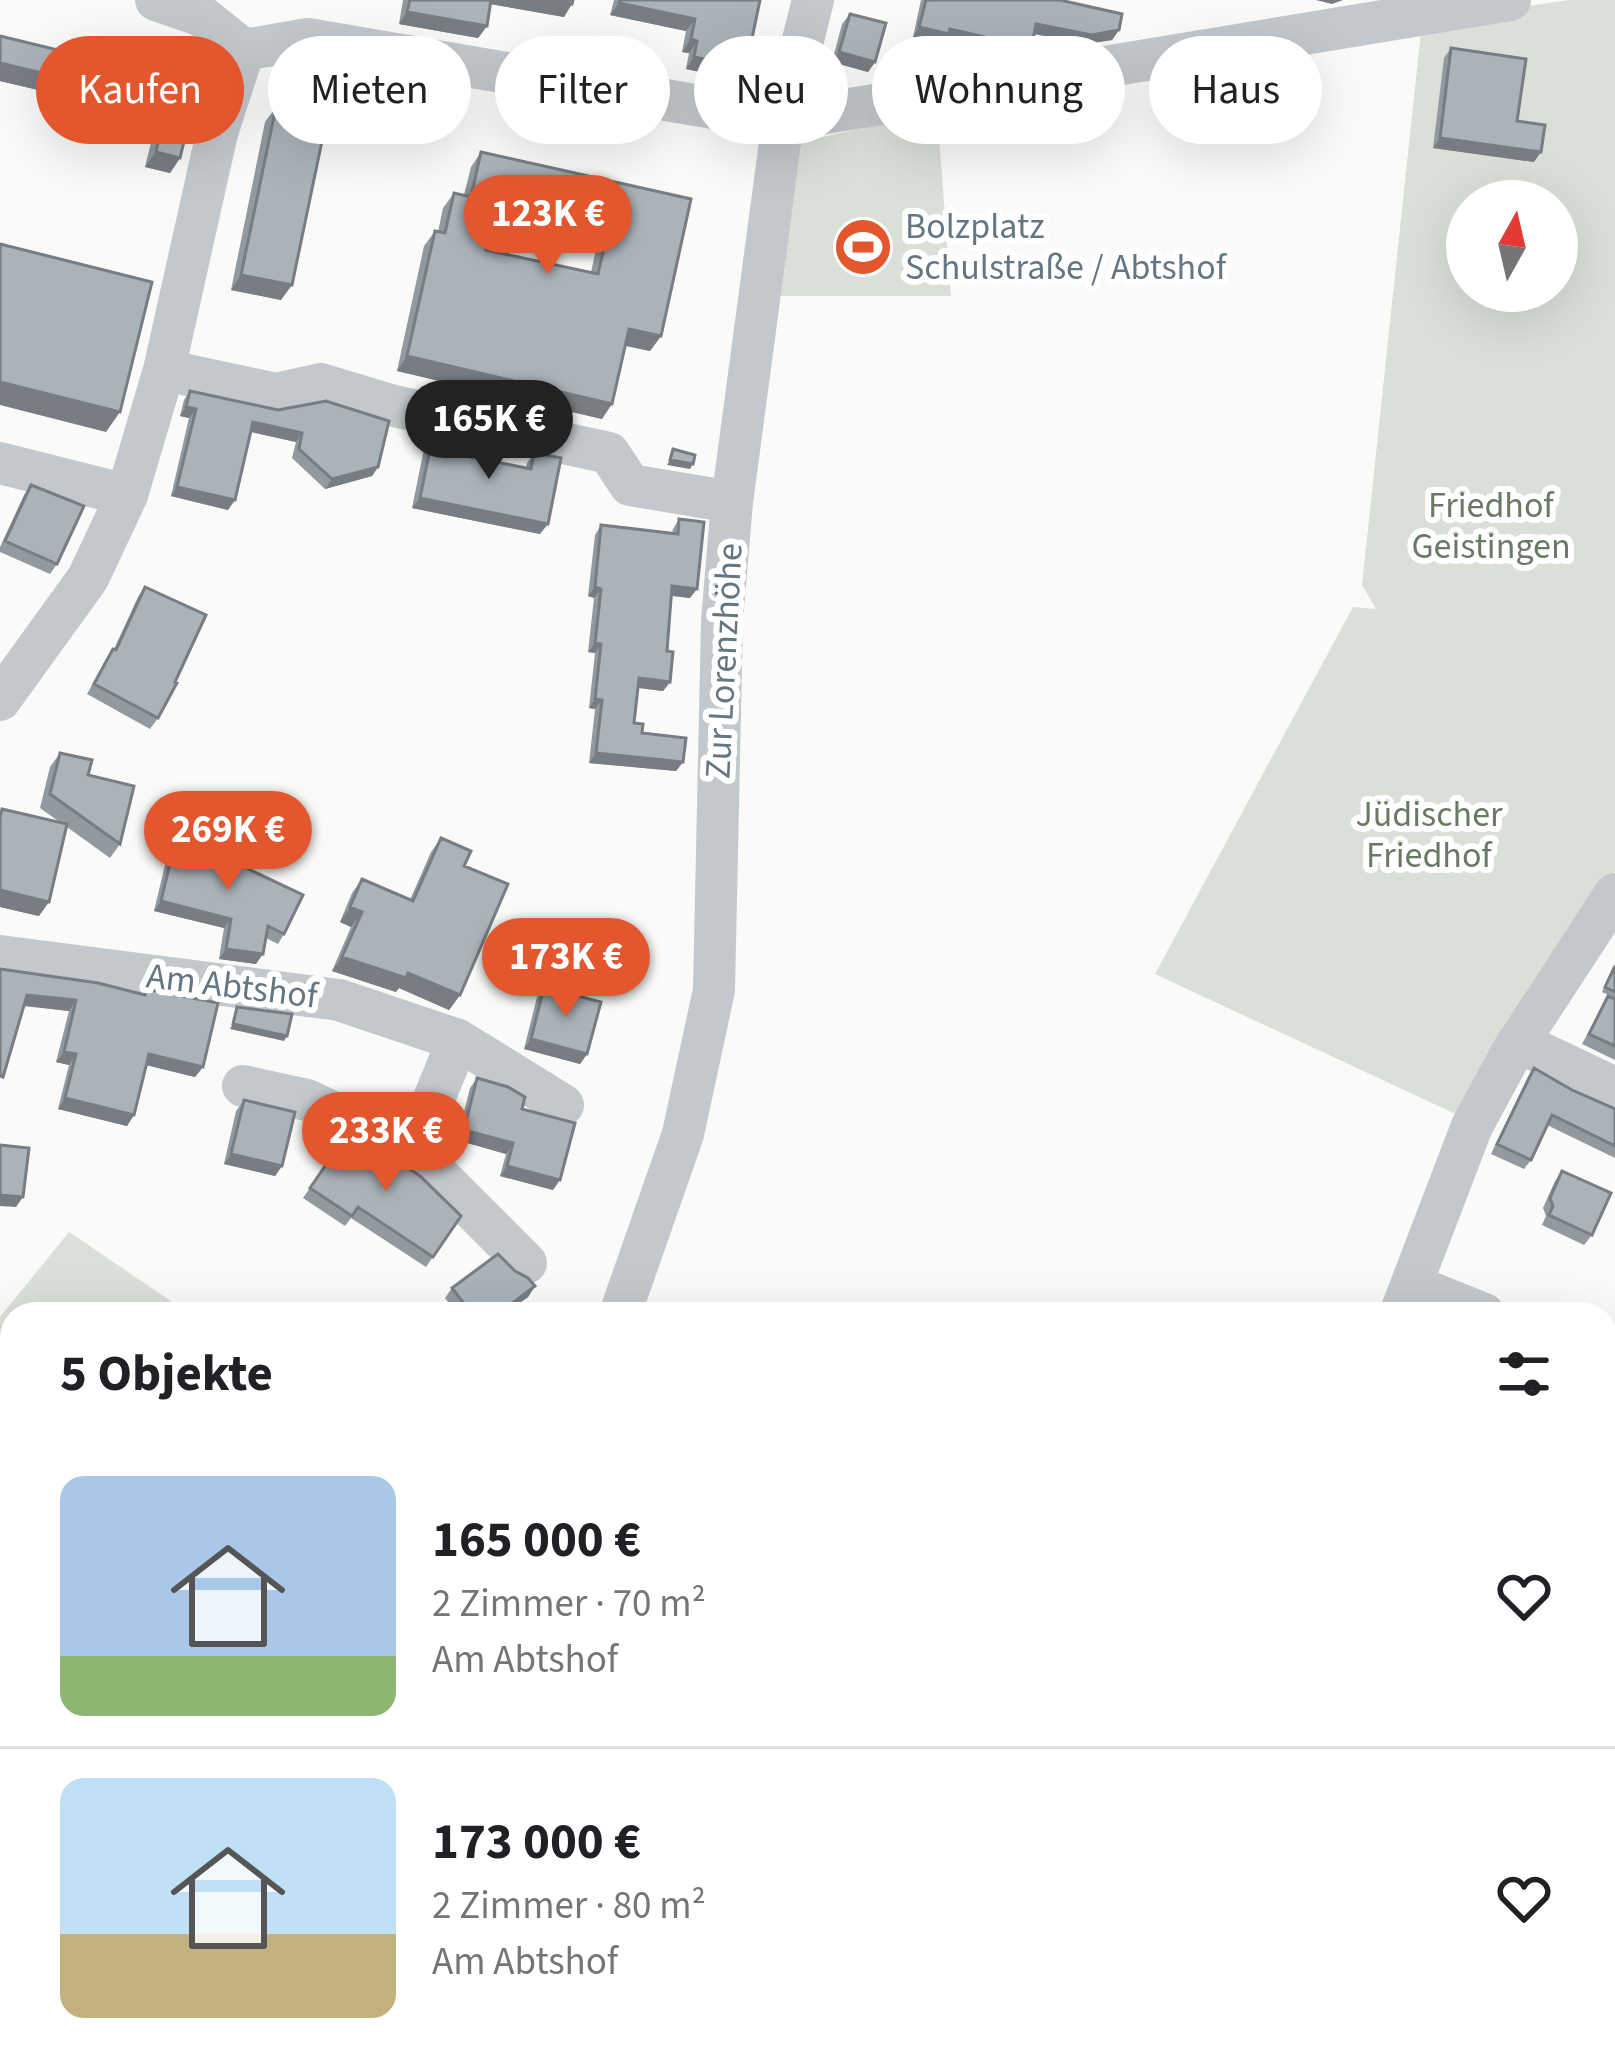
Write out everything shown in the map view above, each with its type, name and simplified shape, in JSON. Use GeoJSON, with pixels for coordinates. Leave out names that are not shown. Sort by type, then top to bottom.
{"type":"FeatureCollection","features":[{"type":"Feature","properties":{"kind":"street"},"geometry":{"type":"LineString","coordinates":[[156,0],[200,15],[226,36]]}},
{"type":"Feature","properties":{"kind":"street","name":"Zur Lorenzhöhe"},"geometry":{"type":"LineString","coordinates":[[804,36],[813,0]]}},
{"type":"Feature","properties":{"kind":"street"},"geometry":{"type":"LineString","coordinates":[[848,109],[1510,0]]}},
{"type":"Feature","properties":{"kind":"street"},"geometry":{"type":"LineString","coordinates":[[244,50],[308,39],[694,105]]}},
{"type":"Feature","properties":{"kind":"street"},"geometry":{"type":"LineString","coordinates":[[0,700],[88,578],[127,495],[164,370],[215,144]]}},
{"type":"Feature","properties":{"kind":"street","name":"Zur Lorenzhöhe"},"geometry":{"type":"LineString","coordinates":[[624,1302],[682,1134],[714,990],[722,621],[732,502],[781,144]]}},
{"type":"Feature","properties":{"kind":"street"},"geometry":{"type":"LineString","coordinates":[[164,370],[276,394],[321,384],[394,406],[609,453],[630,485],[732,502]]}},
{"type":"Feature","properties":{"kind":"street"},"geometry":{"type":"LineString","coordinates":[[0,463],[127,495]]}},
{"type":"Feature","properties":{"kind":"street"},"geometry":{"type":"LineString","coordinates":[[1406,1299],[1472,1126],[1518,1042],[1615,894]]}},
{"type":"Feature","properties":{"kind":"street","name":"Am Abtshof"},"geometry":{"type":"LineString","coordinates":[[0,956],[339,1000],[458,1040],[563,1105]]}},
{"type":"Feature","properties":{"kind":"street"},"geometry":{"type":"LineString","coordinates":[[413,1150],[458,1040]]}},
{"type":"Feature","properties":{"kind":"street"},"geometry":{"type":"LineString","coordinates":[[1518,1042],[1615,1088]]}},
{"type":"Feature","properties":{"kind":"street"},"geometry":{"type":"LineString","coordinates":[[242,1086],[307,1100],[413,1150],[526,1263]]}},
{"type":"Feature","properties":{"kind":"green space"},"geometry":{"type":"Polygon","coordinates":[[[1569,0],[1615,0],[1615,871],[1547,971],[1462,1117],[1155,974],[1353,607],[1376,609],[1362,585],[1422,22],[1569,0]]]}},
{"type":"Feature","properties":{"kind":"green space"},"geometry":{"type":"Polygon","coordinates":[[[872,126],[872,144],[939,144],[951,296],[770,296],[788,145],[848,144],[848,131],[872,126]]]}},
{"type":"Feature","properties":{"kind":"green space"},"geometry":{"type":"Polygon","coordinates":[[[69,1232],[172,1302],[12,1302],[69,1232]]]}},
{"type":"Feature","properties":{"kind":"building"},"geometry":{"type":"Polygon","coordinates":[[[410,0],[491,0],[487,26],[407,12],[410,0]]]}},
{"type":"Feature","properties":{"kind":"building"},"geometry":{"type":"Polygon","coordinates":[[[760,0],[752,36],[694,36],[694,40],[691,39],[695,19],[619,3],[760,0]]]}},
{"type":"Feature","properties":{"kind":"building"},"geometry":{"type":"Polygon","coordinates":[[[926,0],[1060,0],[1122,14],[1119,30],[1092,35],[1036,24],[1034,36],[981,36],[950,29],[949,34],[919,27],[926,0]]]}},
{"type":"Feature","properties":{"kind":"building"},"geometry":{"type":"Polygon","coordinates":[[[850,14],[886,23],[882,36],[872,36],[872,61],[848,54],[848,36],[844,36],[850,14]]]}},
{"type":"Feature","properties":{"kind":"building"},"geometry":{"type":"Polygon","coordinates":[[[0,36],[36,45],[36,72],[0,63],[0,36]]]}},
{"type":"Feature","properties":{"kind":"building"},"geometry":{"type":"Polygon","coordinates":[[[1451,48],[1526,59],[1517,121],[1545,125],[1541,152],[1440,138],[1451,48]]]}},
{"type":"Feature","properties":{"kind":"building"},"geometry":{"type":"Polygon","coordinates":[[[158,144],[183,144],[180,158],[156,152],[158,144]]]}},
{"type":"Feature","properties":{"kind":"building"},"geometry":{"type":"Polygon","coordinates":[[[268,144],[321,144],[292,285],[241,275],[268,144]]]}},
{"type":"Feature","properties":{"kind":"building"},"geometry":{"type":"Polygon","coordinates":[[[481,152],[691,199],[661,336],[629,329],[612,404],[407,356],[435,231],[445,233],[454,193],[471,197],[481,152]],[[496,205],[486,250],[598,274],[608,230],[496,205]]]}},
{"type":"Feature","properties":{"kind":"building"},"geometry":{"type":"Polygon","coordinates":[[[0,244],[152,282],[120,412],[0,382],[0,244]]]}},
{"type":"Feature","properties":{"kind":"building"},"geometry":{"type":"Polygon","coordinates":[[[190,391],[278,410],[326,401],[389,421],[378,467],[332,479],[299,449],[302,433],[253,422],[235,500],[177,487],[196,409],[186,407],[190,391]]]}},
{"type":"Feature","properties":{"kind":"building"},"geometry":{"type":"Polygon","coordinates":[[[434,429],[460,435],[456,454],[531,469],[534,453],[561,458],[548,524],[420,498],[434,429]]]}},
{"type":"Feature","properties":{"kind":"building"},"geometry":{"type":"Polygon","coordinates":[[[673,449],[695,455],[693,464],[670,460],[673,449]]]}},
{"type":"Feature","properties":{"kind":"building"},"geometry":{"type":"Polygon","coordinates":[[[31,485],[84,506],[57,564],[5,541],[31,485]]]}},
{"type":"Feature","properties":{"kind":"building"},"geometry":{"type":"Polygon","coordinates":[[[679,519],[704,522],[697,589],[672,586],[667,651],[673,652],[670,682],[639,678],[634,723],[643,724],[642,733],[686,738],[683,762],[596,753],[602,700],[595,699],[601,644],[595,643],[601,589],[595,587],[601,525],[678,534],[679,519]]]}},
{"type":"Feature","properties":{"kind":"building"},"geometry":{"type":"Polygon","coordinates":[[[145,587],[206,615],[158,718],[94,684],[116,650],[145,587]]]}},
{"type":"Feature","properties":{"kind":"building"},"geometry":{"type":"Polygon","coordinates":[[[60,753],[92,760],[88,775],[134,786],[120,844],[50,794],[60,753]]]}},
{"type":"Feature","properties":{"kind":"building"},"geometry":{"type":"Polygon","coordinates":[[[2,809],[67,824],[49,902],[0,890],[2,809]]]}},
{"type":"Feature","properties":{"kind":"building"},"geometry":{"type":"Polygon","coordinates":[[[177,834],[228,847],[225,858],[303,895],[284,934],[268,926],[263,954],[226,949],[231,919],[161,901],[177,834]]]}},
{"type":"Feature","properties":{"kind":"building"},"geometry":{"type":"Polygon","coordinates":[[[441,838],[471,851],[464,866],[508,884],[460,995],[408,973],[406,978],[342,957],[362,912],[350,907],[362,879],[413,901],[441,838]]]}},
{"type":"Feature","properties":{"kind":"building"},"geometry":{"type":"Polygon","coordinates":[[[1615,966],[1615,992],[1605,987],[1615,966]]]}},
{"type":"Feature","properties":{"kind":"building"},"geometry":{"type":"Polygon","coordinates":[[[0,969],[218,1003],[203,1067],[149,1054],[134,1115],[65,1098],[76,1054],[64,1052],[76,1000],[27,995],[0,1076],[0,969]]]}},
{"type":"Feature","properties":{"kind":"building"},"geometry":{"type":"Polygon","coordinates":[[[544,987],[601,1002],[587,1054],[531,1039],[544,987]]]}},
{"type":"Feature","properties":{"kind":"building"},"geometry":{"type":"Polygon","coordinates":[[[1608,996],[1615,999],[1615,1046],[1589,1034],[1608,996]]]}},
{"type":"Feature","properties":{"kind":"building"},"geometry":{"type":"Polygon","coordinates":[[[237,1007],[292,1014],[287,1036],[233,1024],[237,1007]]]}},
{"type":"Feature","properties":{"kind":"building"},"geometry":{"type":"Polygon","coordinates":[[[1534,1068],[1615,1109],[1615,1146],[1552,1115],[1531,1160],[1497,1144],[1534,1068]]]}},
{"type":"Feature","properties":{"kind":"building"},"geometry":{"type":"Polygon","coordinates":[[[477,1078],[525,1097],[522,1109],[575,1123],[560,1180],[507,1166],[513,1143],[464,1130],[477,1078]]]}},
{"type":"Feature","properties":{"kind":"building"},"geometry":{"type":"Polygon","coordinates":[[[244,1100],[295,1112],[282,1166],[231,1154],[244,1100]]]}},
{"type":"Feature","properties":{"kind":"building"},"geometry":{"type":"Polygon","coordinates":[[[347,1134],[420,1176],[461,1216],[433,1257],[358,1207],[352,1216],[310,1188],[347,1134]]]}},
{"type":"Feature","properties":{"kind":"building"},"geometry":{"type":"Polygon","coordinates":[[[0,1145],[29,1148],[23,1197],[0,1195],[0,1145]]]}},
{"type":"Feature","properties":{"kind":"building"},"geometry":{"type":"Polygon","coordinates":[[[1562,1171],[1611,1193],[1592,1235],[1549,1215],[1550,1198],[1562,1171]]]}},
{"type":"Feature","properties":{"kind":"building"},"geometry":{"type":"Polygon","coordinates":[[[498,1254],[535,1286],[514,1302],[463,1302],[452,1288],[498,1254]]]}},
{"type":"Feature","properties":{"kind":"place","name":"Bolzplatz Schulstraße / Abtshof"},"geometry":{"type":"Point","coordinates":[863,247]}},
{"type":"Feature","properties":{"kind":"park label","name":"Friedhof Geistingen"},"geometry":{"type":"Point","coordinates":[1491,526]}},
{"type":"Feature","properties":{"kind":"park label","name":"Jüdischer Friedhof"},"geometry":{"type":"Point","coordinates":[1429,834]}}]}
